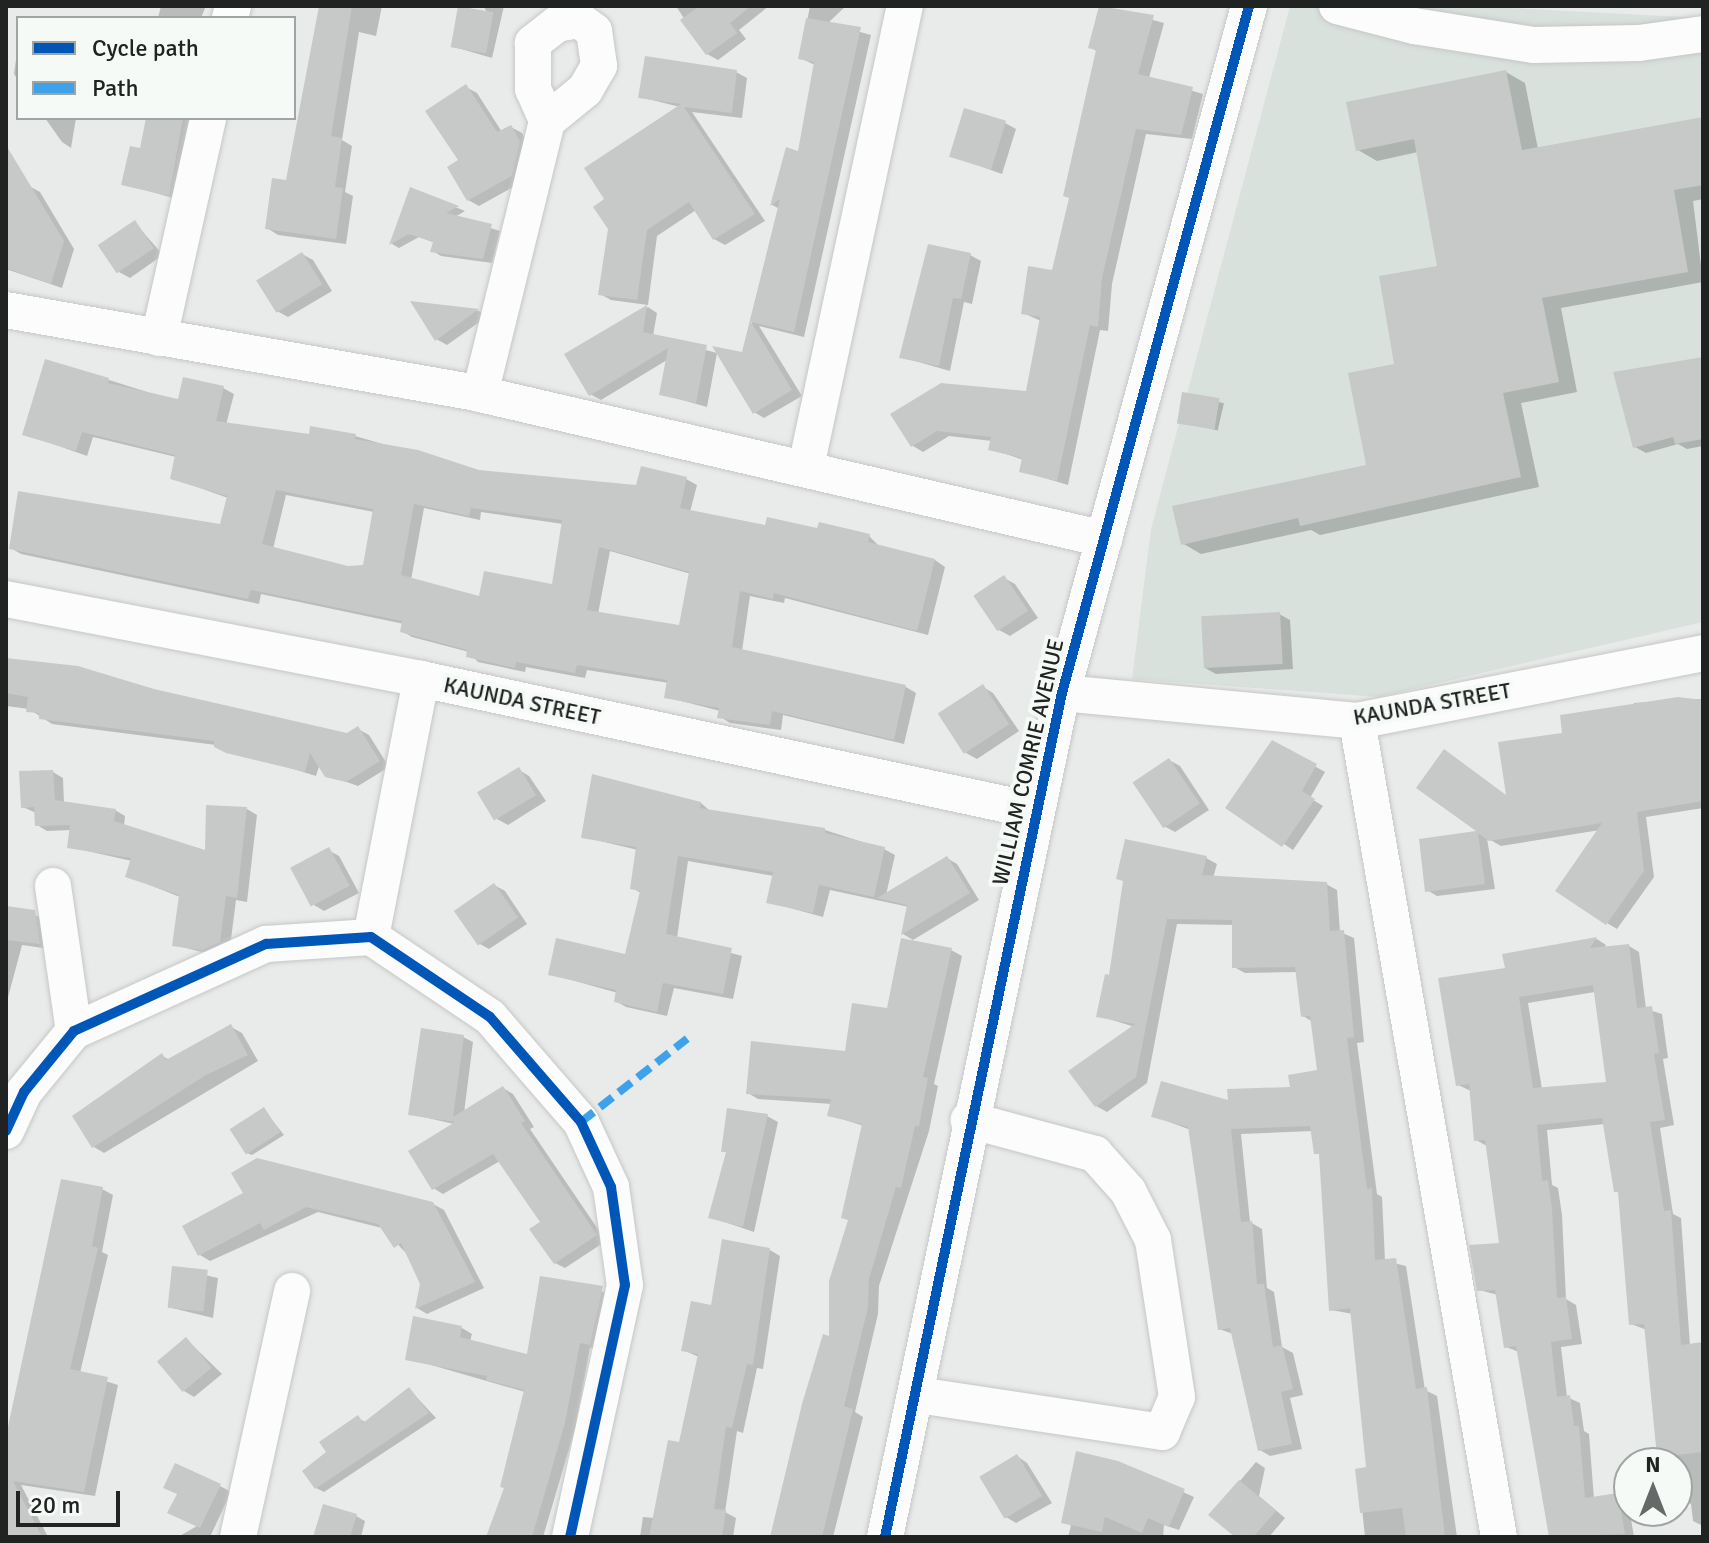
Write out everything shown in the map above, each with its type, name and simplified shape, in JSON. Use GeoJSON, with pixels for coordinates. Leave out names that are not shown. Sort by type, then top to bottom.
{"type":"FeatureCollection","features":[{"type":"Feature","properties":{"kind":"street"},"geometry":{"type":"LineString","coordinates":[[806,467],[905,6]]}},
{"type":"Feature","properties":{"kind":"street","name":"WILLIAM COMRIE AVENUE"},"geometry":{"type":"LineString","coordinates":[[885,1537],[918,1395],[969,1120],[1062,693],[1249,6]]}},
{"type":"Feature","properties":{"kind":"street"},"geometry":{"type":"LineString","coordinates":[[1337,6],[1414,26],[1534,45],[1639,43],[1703,34]]}},
{"type":"Feature","properties":{"kind":"street"},"geometry":{"type":"LineString","coordinates":[[159,338],[208,120]]}},
{"type":"Feature","properties":{"kind":"street"},"geometry":{"type":"LineString","coordinates":[[480,394],[547,121]]}},
{"type":"Feature","properties":{"kind":"street"},"geometry":{"type":"LineString","coordinates":[[6,310],[480,394],[806,467],[1104,539]]}},
{"type":"Feature","properties":{"kind":"street","name":"KAUNDA STREET"},"geometry":{"type":"LineString","coordinates":[[6,599],[421,679],[1036,811]]}},
{"type":"Feature","properties":{"kind":"street","name":"KAUNDA STREET"},"geometry":{"type":"LineString","coordinates":[[1062,693],[1357,721],[1703,653]]}},
{"type":"Feature","properties":{"kind":"street"},"geometry":{"type":"LineString","coordinates":[[371,937],[421,679]]}},
{"type":"Feature","properties":{"kind":"street"},"geometry":{"type":"LineString","coordinates":[[1357,721],[1499,1537]]}},
{"type":"Feature","properties":{"kind":"street"},"geometry":{"type":"LineString","coordinates":[[53,886],[74,1031]]}},
{"type":"Feature","properties":{"kind":"street"},"geometry":{"type":"LineString","coordinates":[[6,1131],[24,1092],[74,1031],[266,944],[371,937],[490,1017],[581,1122],[611,1187],[625,1285],[570,1537]]}},
{"type":"Feature","properties":{"kind":"street"},"geometry":{"type":"LineString","coordinates":[[918,1395],[1162,1432],[1177,1397],[1153,1240],[1128,1191],[1095,1154],[969,1120]]}},
{"type":"Feature","properties":{"kind":"street"},"geometry":{"type":"LineString","coordinates":[[238,1537],[292,1291]]}},
{"type":"Feature","properties":{"kind":"shaded area"},"geometry":{"type":"Polygon","coordinates":[[[1290,6],[1473,6],[1703,18],[1703,622],[1378,697],[1132,679],[1151,529],[1290,6]]]}},
{"type":"Feature","properties":{"kind":"building"},"geometry":{"type":"Polygon","coordinates":[[[319,6],[352,6],[331,136],[342,138],[335,187],[343,188],[336,239],[265,229],[272,178],[286,180],[319,6]]]}},
{"type":"Feature","properties":{"kind":"building"},"geometry":{"type":"Polygon","coordinates":[[[458,6],[493,12],[486,54],[451,47],[458,6]]]}},
{"type":"Feature","properties":{"kind":"building"},"geometry":{"type":"Polygon","coordinates":[[[700,6],[751,6],[730,23],[737,33],[706,55],[680,20],[700,6]]]}},
{"type":"Feature","properties":{"kind":"building"},"geometry":{"type":"Polygon","coordinates":[[[1099,6],[1154,15],[1138,74],[1193,87],[1181,135],[1136,129],[1102,278],[1098,327],[1090,325],[1057,481],[1019,472],[1022,458],[988,450],[991,437],[937,431],[911,447],[890,414],[941,383],[1026,391],[1040,317],[1021,314],[1028,266],[1052,270],[1069,198],[1063,196],[1096,50],[1088,48],[1099,6]]]}},
{"type":"Feature","properties":{"kind":"building"},"geometry":{"type":"Polygon","coordinates":[[[806,18],[861,27],[794,332],[751,322],[792,390],[753,414],[712,346],[742,352],[780,199],[770,206],[786,147],[798,151],[814,62],[798,59],[806,18]]]}},
{"type":"Feature","properties":{"kind":"building"},"geometry":{"type":"Polygon","coordinates":[[[645,56],[737,70],[732,113],[684,107],[755,214],[713,240],[689,202],[647,230],[637,300],[598,295],[608,229],[593,207],[604,199],[584,168],[681,104],[638,98],[645,56]]]}},
{"type":"Feature","properties":{"kind":"building"},"geometry":{"type":"Polygon","coordinates":[[[1506,70],[1522,150],[1703,117],[1703,185],[1674,190],[1688,272],[1542,298],[1559,382],[1503,393],[1521,477],[1300,526],[1298,518],[1181,545],[1172,506],[1366,465],[1348,373],[1394,364],[1379,276],[1437,266],[1414,139],[1356,151],[1346,102],[1506,70]]]}},
{"type":"Feature","properties":{"kind":"building"},"geometry":{"type":"Polygon","coordinates":[[[466,84],[497,132],[511,125],[520,141],[512,176],[467,201],[447,167],[458,160],[425,111],[466,84]]]}},
{"type":"Feature","properties":{"kind":"building"},"geometry":{"type":"Polygon","coordinates":[[[964,108],[1006,121],[991,170],[949,157],[964,108]]]}},
{"type":"Feature","properties":{"kind":"building"},"geometry":{"type":"Polygon","coordinates":[[[146,120],[183,120],[169,196],[121,185],[130,146],[140,148],[146,120]]]}},
{"type":"Feature","properties":{"kind":"building"},"geometry":{"type":"Polygon","coordinates":[[[6,145],[64,241],[51,284],[6,268],[6,145]]]}},
{"type":"Feature","properties":{"kind":"building"},"geometry":{"type":"Polygon","coordinates":[[[410,187],[459,206],[446,213],[492,224],[483,259],[430,252],[433,242],[409,234],[389,245],[410,187]]]}},
{"type":"Feature","properties":{"kind":"building"},"geometry":{"type":"Polygon","coordinates":[[[135,220],[154,248],[117,273],[98,245],[135,220]]]}},
{"type":"Feature","properties":{"kind":"building"},"geometry":{"type":"Polygon","coordinates":[[[928,244],[971,253],[961,299],[953,298],[939,366],[899,358],[928,244]]]}},
{"type":"Feature","properties":{"kind":"building"},"geometry":{"type":"Polygon","coordinates":[[[302,252],[322,284],[276,313],[256,281],[302,252]]]}},
{"type":"Feature","properties":{"kind":"building"},"geometry":{"type":"Polygon","coordinates":[[[410,301],[479,309],[435,341],[410,301]]]}},
{"type":"Feature","properties":{"kind":"building"},"geometry":{"type":"Polygon","coordinates":[[[647,305],[643,332],[707,345],[696,403],[659,395],[668,348],[589,396],[564,354],[647,305]]]}},
{"type":"Feature","properties":{"kind":"building"},"geometry":{"type":"Polygon","coordinates":[[[1703,357],[1703,439],[1675,444],[1673,437],[1633,448],[1613,372],[1703,357]]]}},
{"type":"Feature","properties":{"kind":"building"},"geometry":{"type":"Polygon","coordinates":[[[45,359],[109,378],[108,383],[178,399],[183,377],[224,386],[216,421],[309,434],[310,426],[356,434],[355,439],[418,450],[479,470],[636,485],[641,466],[687,477],[680,508],[765,525],[767,517],[817,528],[819,522],[870,534],[868,542],[935,559],[917,631],[774,593],[773,599],[740,591],[732,647],[906,685],[894,740],[772,711],[770,725],[717,718],[719,708],[664,698],[667,680],[577,665],[575,673],[516,662],[515,668],[466,657],[467,650],[400,632],[402,621],[251,590],[248,599],[9,549],[18,491],[220,524],[227,496],[170,479],[175,455],[82,432],[76,451],[22,435],[45,359]],[[276,490],[262,544],[348,566],[363,565],[373,509],[276,490]],[[414,504],[401,575],[479,596],[484,571],[552,584],[562,520],[471,508],[469,516],[414,504]],[[599,547],[587,610],[679,625],[689,572],[599,547]]]}},
{"type":"Feature","properties":{"kind":"building"},"geometry":{"type":"Polygon","coordinates":[[[1182,392],[1220,398],[1215,430],[1177,424],[1182,392]]]}},
{"type":"Feature","properties":{"kind":"building"},"geometry":{"type":"Polygon","coordinates":[[[1004,575],[1028,611],[997,631],[973,596],[1004,575]]]}},
{"type":"Feature","properties":{"kind":"building"},"geometry":{"type":"Polygon","coordinates":[[[1280,612],[1283,664],[1204,668],[1201,616],[1280,612]]]}},
{"type":"Feature","properties":{"kind":"building"},"geometry":{"type":"Polygon","coordinates":[[[6,658],[78,666],[154,689],[347,733],[358,726],[380,761],[346,782],[325,777],[310,753],[305,772],[226,753],[214,747],[214,741],[39,719],[39,713],[26,712],[28,697],[6,693],[6,658]]]}},
{"type":"Feature","properties":{"kind":"building"},"geometry":{"type":"Polygon","coordinates":[[[983,684],[1009,724],[964,754],[938,713],[983,684]]]}},
{"type":"Feature","properties":{"kind":"building"},"geometry":{"type":"Polygon","coordinates":[[[1678,697],[1703,700],[1703,801],[1637,812],[1644,871],[1606,925],[1555,891],[1602,823],[1489,841],[1478,833],[1485,884],[1425,892],[1419,839],[1476,831],[1416,788],[1444,749],[1506,795],[1498,742],[1562,733],[1560,715],[1678,697]]]}},
{"type":"Feature","properties":{"kind":"building"},"geometry":{"type":"Polygon","coordinates":[[[1272,740],[1317,764],[1302,791],[1315,799],[1282,847],[1225,808],[1272,740]]]}},
{"type":"Feature","properties":{"kind":"building"},"geometry":{"type":"Polygon","coordinates":[[[1169,758],[1200,804],[1163,828],[1133,783],[1169,758]]]}},
{"type":"Feature","properties":{"kind":"building"},"geometry":{"type":"Polygon","coordinates":[[[519,767],[536,795],[494,821],[477,792],[519,767]]]}},
{"type":"Feature","properties":{"kind":"building"},"geometry":{"type":"Polygon","coordinates":[[[53,770],[55,800],[116,809],[114,821],[205,850],[206,805],[247,807],[237,898],[226,896],[220,942],[202,950],[172,946],[179,895],[125,877],[131,858],[67,848],[70,825],[35,826],[34,807],[21,808],[19,771],[53,770]]]}},
{"type":"Feature","properties":{"kind":"building"},"geometry":{"type":"Polygon","coordinates":[[[592,774],[701,802],[700,808],[825,828],[825,833],[885,847],[874,897],[819,885],[813,913],[766,903],[773,872],[678,856],[666,934],[732,948],[723,994],[663,983],[657,1012],[614,1002],[616,990],[548,975],[556,938],[625,954],[640,891],[630,889],[636,847],[581,838],[592,774]]]}},
{"type":"Feature","properties":{"kind":"building"},"geometry":{"type":"Polygon","coordinates":[[[1125,839],[1207,856],[1202,875],[1327,882],[1330,931],[1344,930],[1354,1037],[1347,1038],[1367,1189],[1372,1188],[1375,1260],[1396,1258],[1416,1389],[1427,1387],[1445,1537],[1406,1537],[1402,1508],[1360,1513],[1355,1469],[1366,1467],[1350,1308],[1329,1311],[1319,1154],[1314,1154],[1310,1126],[1231,1129],[1241,1222],[1252,1221],[1257,1284],[1264,1284],[1273,1347],[1282,1345],[1293,1389],[1281,1392],[1292,1444],[1258,1451],[1230,1328],[1218,1330],[1188,1127],[1151,1117],[1161,1081],[1228,1100],[1227,1089],[1290,1087],[1288,1075],[1317,1070],[1310,1016],[1301,1017],[1295,967],[1232,968],[1232,920],[1167,919],[1136,1077],[1095,1107],[1068,1071],[1135,1024],[1096,1017],[1105,974],[1109,975],[1123,881],[1116,879],[1125,839]]]}},
{"type":"Feature","properties":{"kind":"building"},"geometry":{"type":"Polygon","coordinates":[[[329,847],[350,886],[311,907],[290,868],[329,847]]]}},
{"type":"Feature","properties":{"kind":"building"},"geometry":{"type":"Polygon","coordinates":[[[947,856],[970,893],[901,935],[907,905],[877,898],[947,856]]]}},
{"type":"Feature","properties":{"kind":"building"},"geometry":{"type":"Polygon","coordinates":[[[494,883],[518,917],[478,946],[454,911],[494,883]]]}},
{"type":"Feature","properties":{"kind":"building"},"geometry":{"type":"Polygon","coordinates":[[[6,906],[35,910],[40,944],[6,940],[6,906]]]}},
{"type":"Feature","properties":{"kind":"building"},"geometry":{"type":"Polygon","coordinates":[[[1597,937],[1590,948],[1629,944],[1637,1008],[1652,1006],[1659,1053],[1654,1054],[1665,1120],[1650,1122],[1664,1211],[1671,1210],[1681,1345],[1703,1342],[1703,1452],[1693,1453],[1693,1447],[1656,1447],[1644,1324],[1629,1325],[1618,1192],[1614,1192],[1602,1118],[1537,1125],[1542,1181],[1548,1180],[1552,1208],[1557,1298],[1566,1297],[1572,1339],[1551,1342],[1557,1397],[1570,1395],[1574,1426],[1579,1426],[1585,1498],[1613,1494],[1613,1527],[1624,1527],[1625,1534],[1549,1537],[1516,1346],[1504,1348],[1495,1290],[1477,1291],[1469,1245],[1499,1243],[1485,1140],[1474,1141],[1469,1084],[1456,1086],[1438,978],[1505,968],[1502,954],[1597,937]],[[1593,985],[1519,997],[1533,1088],[1606,1082],[1593,985]]]}},
{"type":"Feature","properties":{"kind":"building"},"geometry":{"type":"Polygon","coordinates":[[[901,938],[952,948],[923,1077],[928,1078],[919,1126],[915,1126],[901,1188],[896,1187],[869,1279],[868,1307],[844,1406],[853,1409],[822,1537],[770,1537],[802,1404],[823,1334],[829,1336],[829,1281],[848,1220],[841,1218],[862,1124],[827,1116],[831,1099],[746,1094],[751,1041],[845,1051],[852,1003],[887,1008],[901,938]]]}},
{"type":"Feature","properties":{"kind":"building"},"geometry":{"type":"Polygon","coordinates":[[[231,1024],[248,1055],[206,1075],[92,1148],[72,1116],[162,1053],[166,1060],[231,1024]]]}},
{"type":"Feature","properties":{"kind":"building"},"geometry":{"type":"Polygon","coordinates":[[[421,1028],[464,1035],[453,1117],[503,1086],[525,1121],[521,1123],[597,1235],[554,1264],[529,1229],[540,1222],[493,1154],[432,1190],[408,1151],[455,1122],[408,1115],[421,1028]]]}},
{"type":"Feature","properties":{"kind":"building"},"geometry":{"type":"Polygon","coordinates":[[[264,1107],[280,1132],[246,1154],[230,1129],[264,1107]]]}},
{"type":"Feature","properties":{"kind":"building"},"geometry":{"type":"Polygon","coordinates":[[[727,1108],[768,1114],[743,1227],[708,1218],[726,1152],[721,1152],[727,1108]]]}},
{"type":"Feature","properties":{"kind":"building"},"geometry":{"type":"Polygon","coordinates":[[[257,1158],[433,1202],[475,1282],[415,1309],[420,1284],[401,1243],[394,1248],[378,1224],[306,1207],[264,1230],[260,1223],[198,1256],[182,1226],[243,1193],[231,1173],[257,1158]]]}},
{"type":"Feature","properties":{"kind":"building"},"geometry":{"type":"Polygon","coordinates":[[[61,1179],[103,1187],[92,1246],[98,1248],[70,1369],[108,1377],[84,1492],[13,1481],[42,1537],[6,1537],[6,1436],[61,1179]]]}},
{"type":"Feature","properties":{"kind":"building"},"geometry":{"type":"Polygon","coordinates":[[[722,1239],[770,1248],[753,1365],[747,1364],[732,1428],[726,1427],[714,1509],[726,1510],[722,1537],[649,1537],[668,1440],[679,1442],[698,1354],[681,1351],[691,1301],[711,1305],[722,1239]]]}},
{"type":"Feature","properties":{"kind":"building"},"geometry":{"type":"Polygon","coordinates":[[[172,1266],[208,1270],[203,1312],[168,1308],[172,1266]]]}},
{"type":"Feature","properties":{"kind":"building"},"geometry":{"type":"Polygon","coordinates":[[[540,1276],[603,1286],[590,1345],[580,1343],[565,1423],[532,1537],[486,1537],[504,1488],[500,1487],[524,1390],[486,1380],[487,1376],[405,1360],[413,1316],[462,1326],[460,1337],[527,1354],[540,1276]]]}},
{"type":"Feature","properties":{"kind":"building"},"geometry":{"type":"Polygon","coordinates":[[[186,1337],[212,1368],[183,1392],[157,1361],[186,1337]]]}},
{"type":"Feature","properties":{"kind":"building"},"geometry":{"type":"Polygon","coordinates":[[[409,1387],[429,1413],[315,1489],[302,1471],[326,1452],[319,1442],[358,1415],[363,1423],[409,1387]]]}},
{"type":"Feature","properties":{"kind":"building"},"geometry":{"type":"Polygon","coordinates":[[[1076,1451],[1118,1461],[1185,1489],[1169,1527],[1148,1518],[1142,1533],[1105,1517],[1102,1532],[1061,1523],[1076,1451]]]}},
{"type":"Feature","properties":{"kind":"building"},"geometry":{"type":"Polygon","coordinates":[[[1017,1454],[1042,1496],[1005,1519],[979,1477],[1017,1454]]]}},
{"type":"Feature","properties":{"kind":"building"},"geometry":{"type":"Polygon","coordinates":[[[175,1463],[221,1484],[200,1528],[167,1513],[177,1494],[163,1488],[175,1463]]]}},
{"type":"Feature","properties":{"kind":"building"},"geometry":{"type":"Polygon","coordinates":[[[1239,1480],[1276,1511],[1253,1537],[1235,1537],[1208,1515],[1239,1480]]]}},
{"type":"Feature","properties":{"kind":"building"},"geometry":{"type":"Polygon","coordinates":[[[323,1504],[357,1514],[350,1537],[313,1537],[323,1504]]]}},
{"type":"Feature","properties":{"kind":"marked path"},"geometry":{"type":"LineString","coordinates":[[581,1122],[687,1039]]}},
{"type":"Feature","properties":{"kind":"cycle path"},"geometry":{"type":"LineString","coordinates":[[885,1537],[1062,693],[1249,6]]}},
{"type":"Feature","properties":{"kind":"cycle path"},"geometry":{"type":"LineString","coordinates":[[6,1131],[24,1092],[74,1031],[266,944],[371,937],[490,1017],[581,1122],[611,1187],[625,1285],[570,1537]]}}]}
